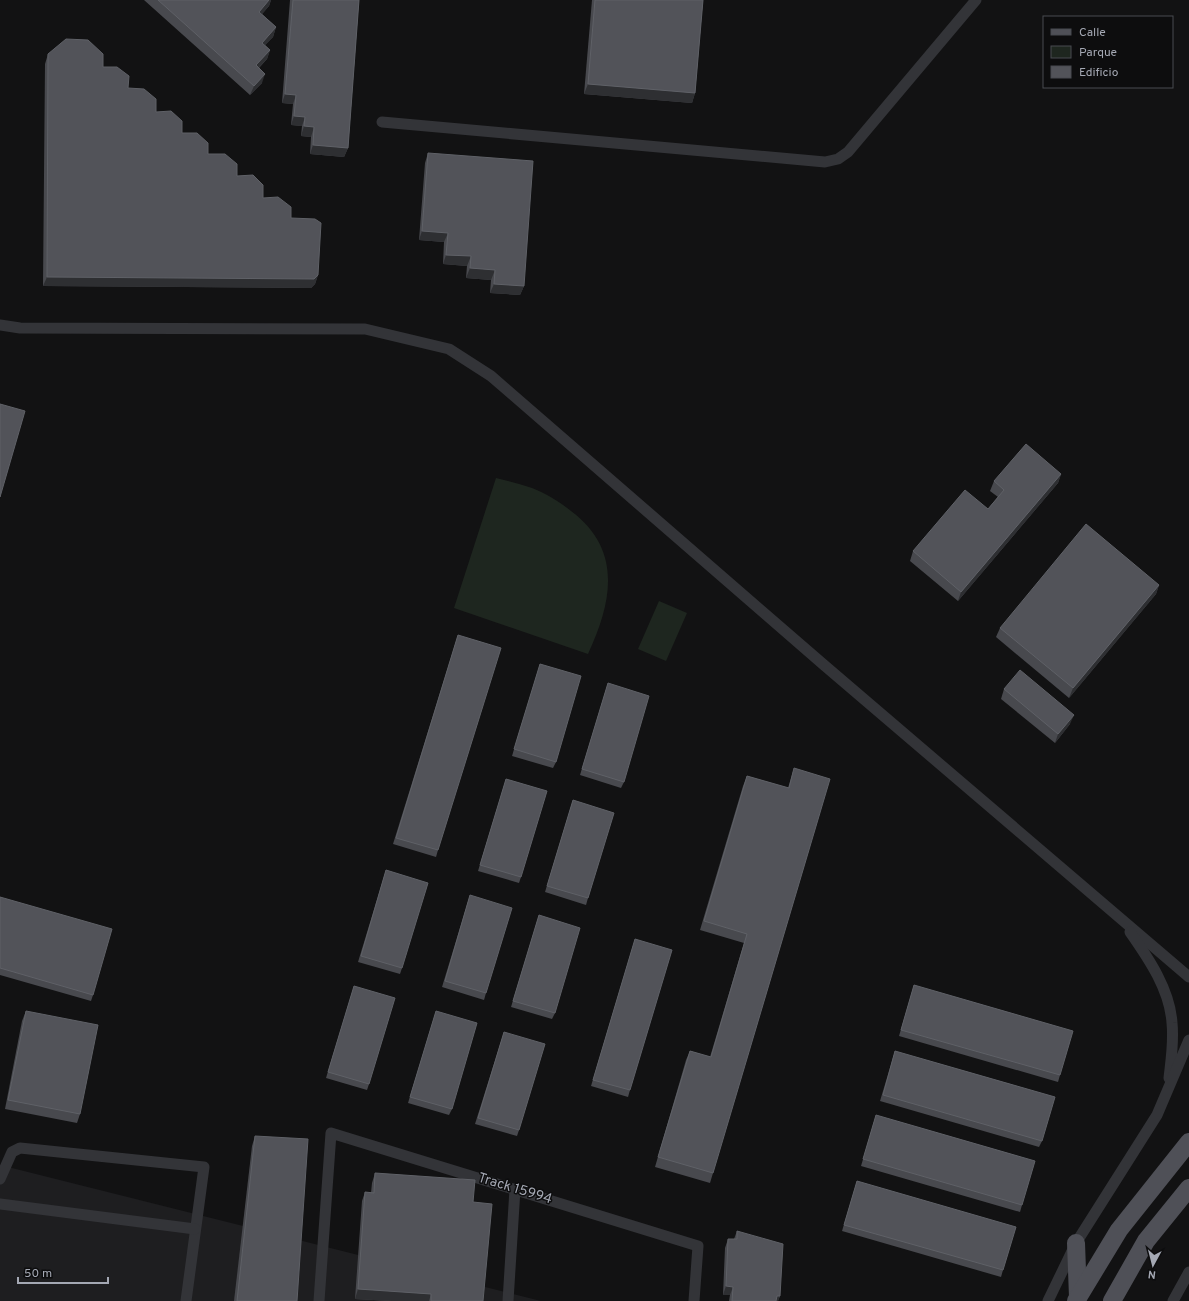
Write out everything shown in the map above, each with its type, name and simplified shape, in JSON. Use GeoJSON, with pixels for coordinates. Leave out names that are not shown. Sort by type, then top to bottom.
{"type":"FeatureCollection","features":[{"type":"Feature","properties":{"kind":"main road"},"geometry":{"type":"LineString","coordinates":[[1077,1299],[1119,1230],[1189,1142]]}},
{"type":"Feature","properties":{"kind":"main road"},"geometry":{"type":"LineString","coordinates":[[1112,1301],[1146,1241],[1189,1188]]}},
{"type":"Feature","properties":{"kind":"main road"},"geometry":{"type":"LineString","coordinates":[[1076,1243],[1077,1299]]}},
{"type":"Feature","properties":{"kind":"street"},"geometry":{"type":"LineString","coordinates":[[382,122],[825,162],[838,159],[848,152],[976,0]]}},
{"type":"Feature","properties":{"kind":"street"},"geometry":{"type":"LineString","coordinates":[[0,325],[20,328],[365,329],[449,349],[491,376],[824,665],[1189,977]]}},
{"type":"Feature","properties":{"kind":"street"},"geometry":{"type":"LineString","coordinates":[[1122,920],[1150,961],[1165,993],[1172,1022],[1172,1056],[1166,1093]]}},
{"type":"Feature","properties":{"kind":"street"},"geometry":{"type":"LineString","coordinates":[[1048,1301],[1076,1243],[1157,1115],[1189,1040]]}},
{"type":"Feature","properties":{"kind":"street","name":"Track 15994"},"geometry":{"type":"LineString","coordinates":[[319,1301],[331,1133],[698,1246],[694,1301]]}},
{"type":"Feature","properties":{"kind":"street"},"geometry":{"type":"LineString","coordinates":[[0,1179],[12,1152],[20,1148],[204,1167],[186,1301]]}},
{"type":"Feature","properties":{"kind":"street"},"geometry":{"type":"LineString","coordinates":[[508,1301],[515,1189]]}},
{"type":"Feature","properties":{"kind":"street"},"geometry":{"type":"LineString","coordinates":[[0,1204],[195,1229]]}},
{"type":"Feature","properties":{"kind":"street"},"geometry":{"type":"LineString","coordinates":[[1173,1301],[1189,1272]]}},
{"type":"Feature","properties":{"kind":"shaded area"},"geometry":{"type":"Polygon","coordinates":[[[0,1165],[541,1301],[0,1301],[0,1165]]]}},
{"type":"Feature","properties":{"kind":"green space"},"geometry":{"type":"Polygon","coordinates":[[[496,478],[532,488],[557,501],[588,526],[599,542],[606,560],[608,578],[607,596],[603,615],[588,654],[454,608],[496,478]]]}},
{"type":"Feature","properties":{"kind":"green space"},"geometry":{"type":"Polygon","coordinates":[[[659,601],[687,613],[666,661],[638,649],[659,601]]]}},
{"type":"Feature","properties":{"kind":"building"},"geometry":{"type":"Polygon","coordinates":[[[158,0],[269,0],[259,12],[276,27],[262,43],[270,50],[256,65],[265,74],[254,86],[158,0]]]}},
{"type":"Feature","properties":{"kind":"building"},"geometry":{"type":"Polygon","coordinates":[[[293,0],[359,0],[348,148],[313,145],[314,127],[304,126],[305,117],[294,116],[296,95],[285,94],[293,0]]]}},
{"type":"Feature","properties":{"kind":"building"},"geometry":{"type":"Polygon","coordinates":[[[595,0],[703,0],[695,93],[588,84],[595,0]]]}},
{"type":"Feature","properties":{"kind":"building"},"geometry":{"type":"Polygon","coordinates":[[[66,39],[88,40],[103,54],[103,67],[117,67],[129,76],[128,88],[144,89],[156,99],[156,112],[171,111],[182,121],[182,133],[197,133],[208,143],[208,154],[225,154],[237,164],[237,176],[253,175],[263,185],[263,198],[278,197],[291,207],[291,218],[315,219],[321,223],[318,275],[314,279],[47,277],[48,54],[66,39]]]}},
{"type":"Feature","properties":{"kind":"building"},"geometry":{"type":"Polygon","coordinates":[[[428,153],[533,161],[524,286],[494,284],[495,270],[470,268],[471,256],[446,255],[448,233],[422,231],[428,153]]]}},
{"type":"Feature","properties":{"kind":"building"},"geometry":{"type":"Polygon","coordinates":[[[0,404],[25,411],[0,497],[0,404]]]}},
{"type":"Feature","properties":{"kind":"building"},"geometry":{"type":"Polygon","coordinates":[[[1026,444],[1061,474],[961,592],[913,551],[965,490],[988,509],[1004,490],[994,481],[1026,444]]]}},
{"type":"Feature","properties":{"kind":"building"},"geometry":{"type":"Polygon","coordinates":[[[1086,524],[1159,585],[1073,688],[1000,628],[1086,524]]]}},
{"type":"Feature","properties":{"kind":"building"},"geometry":{"type":"Polygon","coordinates":[[[458,635],[501,648],[438,850],[396,838],[458,635]]]}},
{"type":"Feature","properties":{"kind":"building"},"geometry":{"type":"Polygon","coordinates":[[[540,664],[581,676],[556,762],[514,749],[540,664]]]}},
{"type":"Feature","properties":{"kind":"building"},"geometry":{"type":"Polygon","coordinates":[[[1020,670],[1074,715],[1058,734],[1004,689],[1020,670]]]}},
{"type":"Feature","properties":{"kind":"building"},"geometry":{"type":"Polygon","coordinates":[[[608,683],[649,696],[624,782],[582,769],[608,683]]]}},
{"type":"Feature","properties":{"kind":"building"},"geometry":{"type":"Polygon","coordinates":[[[794,768],[830,779],[713,1173],[658,1157],[690,1051],[711,1057],[747,934],[704,921],[747,776],[789,788],[794,768]]]}},
{"type":"Feature","properties":{"kind":"building"},"geometry":{"type":"Polygon","coordinates":[[[506,779],[547,791],[521,877],[480,865],[506,779]]]}},
{"type":"Feature","properties":{"kind":"building"},"geometry":{"type":"Polygon","coordinates":[[[573,800],[614,813],[588,898],[547,886],[573,800]]]}},
{"type":"Feature","properties":{"kind":"building"},"geometry":{"type":"Polygon","coordinates":[[[386,870],[428,883],[402,968],[361,956],[386,870]]]}},
{"type":"Feature","properties":{"kind":"building"},"geometry":{"type":"Polygon","coordinates":[[[470,895],[512,908],[486,993],[445,981],[470,895]]]}},
{"type":"Feature","properties":{"kind":"building"},"geometry":{"type":"Polygon","coordinates":[[[0,897],[112,929],[93,995],[0,968],[0,897]]]}},
{"type":"Feature","properties":{"kind":"building"},"geometry":{"type":"Polygon","coordinates":[[[539,915],[580,928],[555,1013],[513,1001],[539,915]]]}},
{"type":"Feature","properties":{"kind":"building"},"geometry":{"type":"Polygon","coordinates":[[[635,939],[672,950],[630,1090],[593,1080],[635,939]]]}},
{"type":"Feature","properties":{"kind":"building"},"geometry":{"type":"Polygon","coordinates":[[[914,985],[1073,1031],[1060,1075],[901,1030],[914,985]]]}},
{"type":"Feature","properties":{"kind":"building"},"geometry":{"type":"Polygon","coordinates":[[[354,986],[395,998],[369,1084],[328,1072],[354,986]]]}},
{"type":"Feature","properties":{"kind":"building"},"geometry":{"type":"Polygon","coordinates":[[[26,1011],[98,1025],[80,1114],[8,1100],[26,1011]]]}},
{"type":"Feature","properties":{"kind":"building"},"geometry":{"type":"Polygon","coordinates":[[[436,1011],[477,1023],[452,1109],[410,1097],[436,1011]]]}},
{"type":"Feature","properties":{"kind":"building"},"geometry":{"type":"Polygon","coordinates":[[[504,1032],[545,1044],[519,1130],[478,1118],[504,1032]]]}},
{"type":"Feature","properties":{"kind":"building"},"geometry":{"type":"Polygon","coordinates":[[[895,1051],[1055,1097],[1042,1141],[883,1095],[895,1051]]]}},
{"type":"Feature","properties":{"kind":"building"},"geometry":{"type":"Polygon","coordinates":[[[876,1115],[1035,1161],[1022,1205],[863,1159],[876,1115]]]}},
{"type":"Feature","properties":{"kind":"building"},"geometry":{"type":"Polygon","coordinates":[[[255,1136],[308,1139],[297,1301],[237,1301],[255,1136]]]}},
{"type":"Feature","properties":{"kind":"building"},"geometry":{"type":"Polygon","coordinates":[[[375,1173],[475,1180],[473,1202],[492,1204],[483,1301],[431,1301],[431,1294],[358,1289],[365,1192],[374,1193],[375,1173]]]}},
{"type":"Feature","properties":{"kind":"building"},"geometry":{"type":"Polygon","coordinates":[[[857,1181],[1016,1227],[1003,1270],[844,1225],[857,1181]]]}},
{"type":"Feature","properties":{"kind":"building"},"geometry":{"type":"Polygon","coordinates":[[[737,1231],[783,1244],[780,1296],[777,1296],[776,1301],[732,1301],[733,1287],[726,1286],[728,1239],[737,1239],[737,1231]]]}}]}
